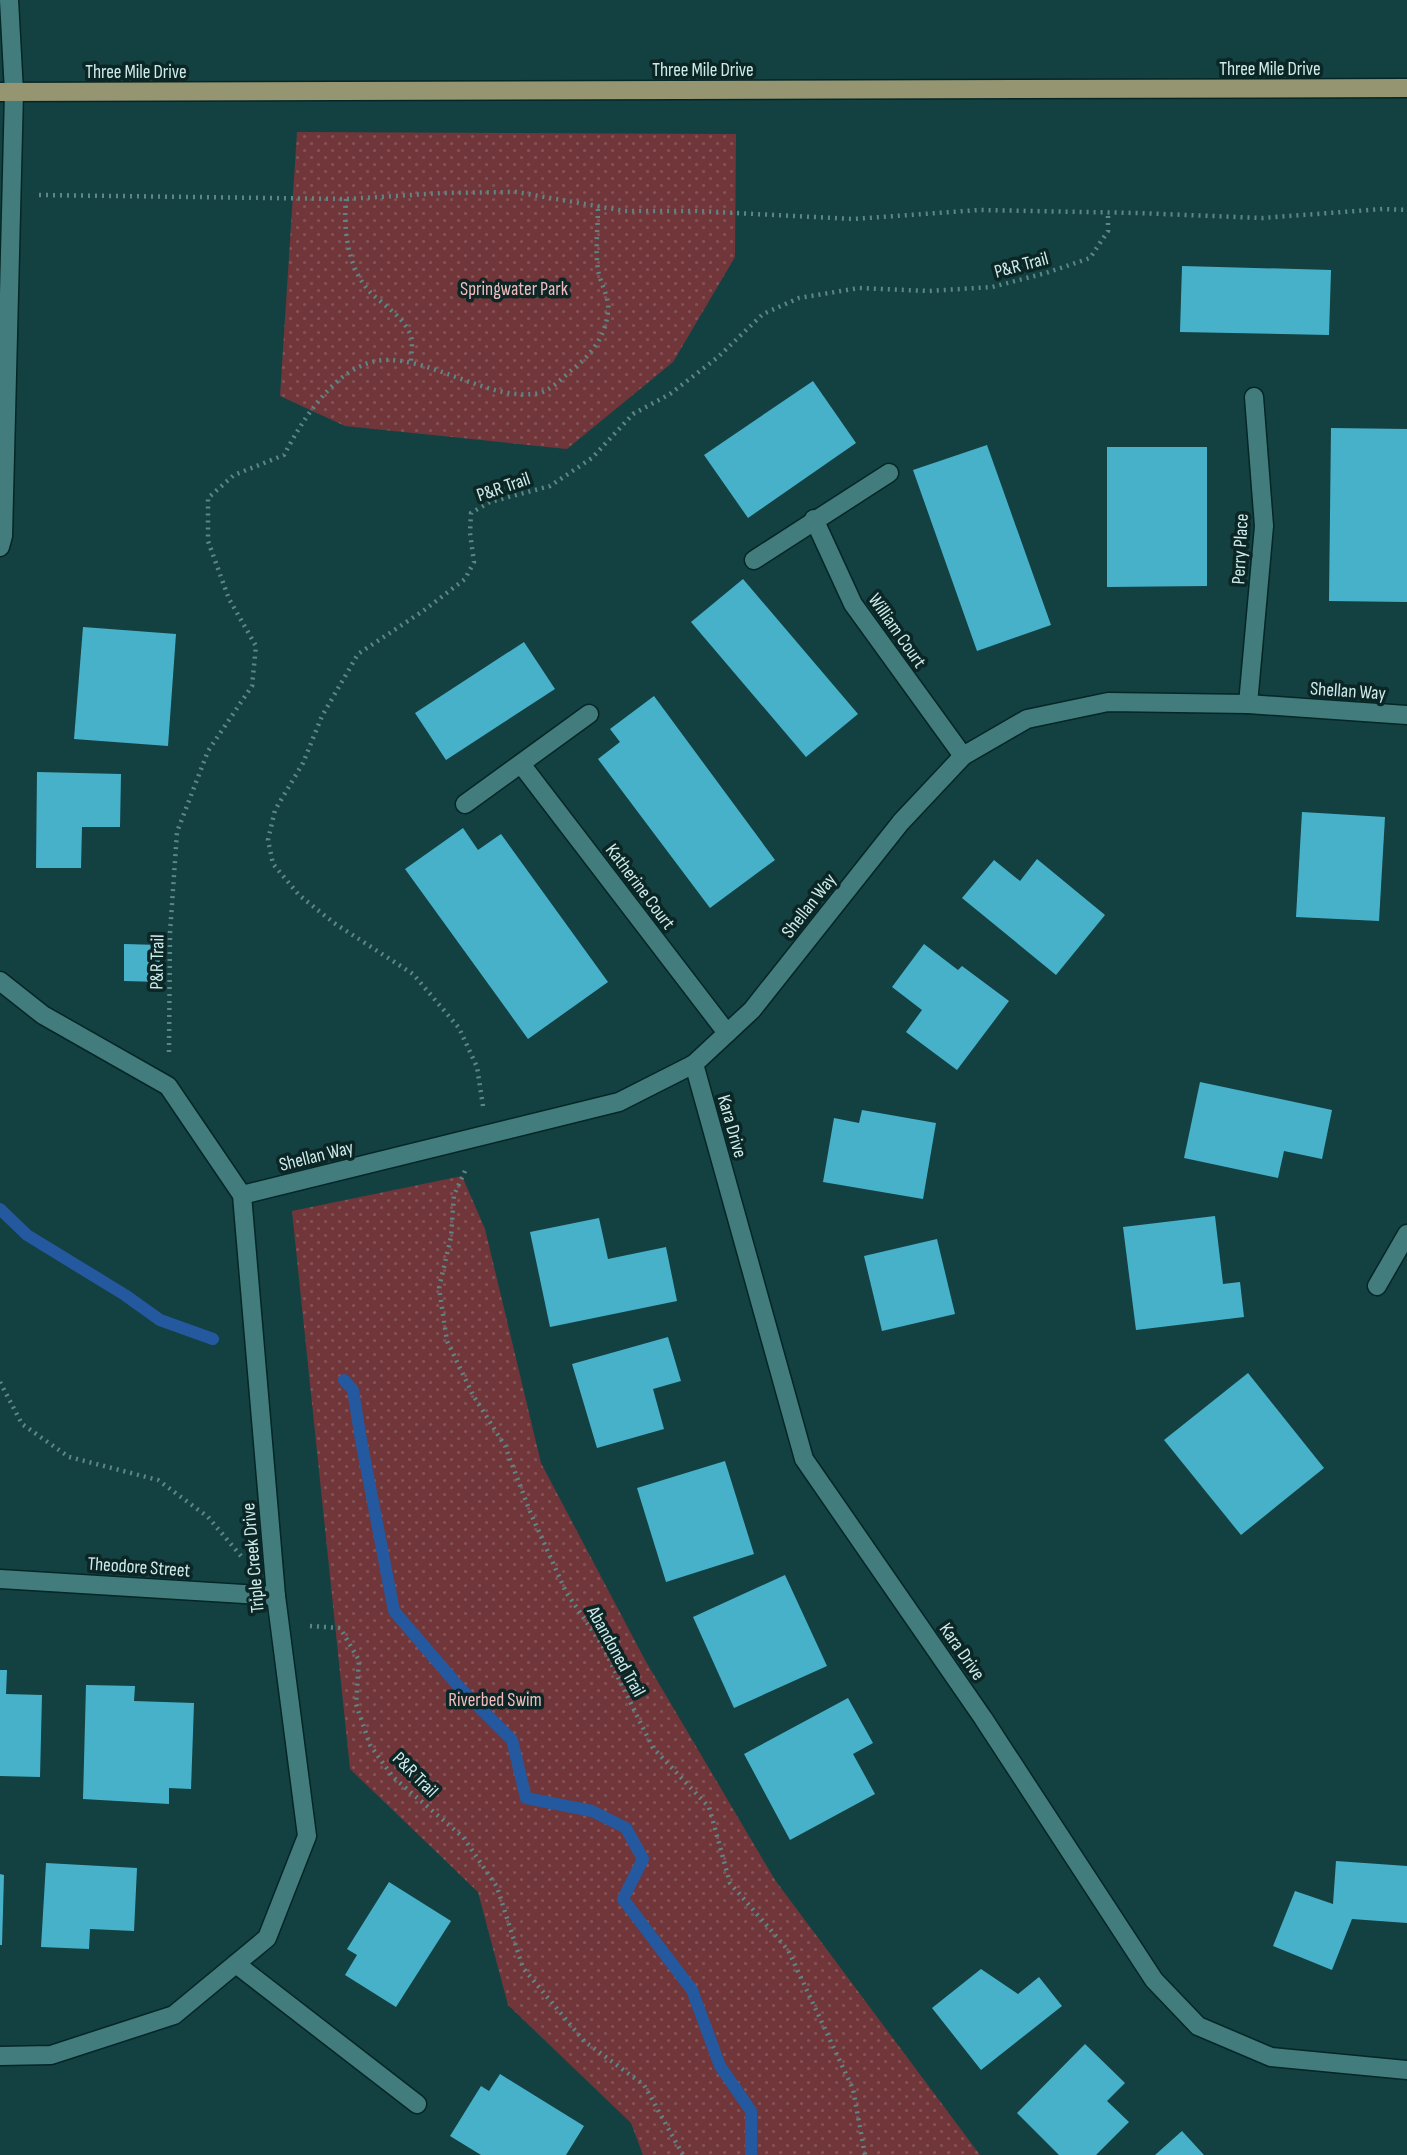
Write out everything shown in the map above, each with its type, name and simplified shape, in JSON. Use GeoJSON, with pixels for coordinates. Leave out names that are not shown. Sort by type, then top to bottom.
{"type":"FeatureCollection","features":[{"type":"Feature","properties":{"kind":"main road","name":"Three Mile Drive"},"geometry":{"type":"LineString","coordinates":[[7,92],[1407,88]]}},
{"type":"Feature","properties":{"kind":"street"},"geometry":{"type":"LineString","coordinates":[[0,547],[3,536],[12,194],[7,92],[9,0]]}},
{"type":"Feature","properties":{"kind":"street","name":"Perry Place"},"geometry":{"type":"LineString","coordinates":[[1248,704],[1264,526],[1254,397]]}},
{"type":"Feature","properties":{"kind":"street"},"geometry":{"type":"LineString","coordinates":[[754,559],[889,473]]}},
{"type":"Feature","properties":{"kind":"street","name":"William Court"},"geometry":{"type":"LineString","coordinates":[[814,519],[852,604],[963,756]]}},
{"type":"Feature","properties":{"kind":"street","name":"Shellan Way"},"geometry":{"type":"LineString","coordinates":[[242,1195],[619,1102],[694,1064],[752,1010],[901,822],[963,756],[1027,719],[1108,702],[1248,704],[1407,715]]}},
{"type":"Feature","properties":{"kind":"street"},"geometry":{"type":"LineString","coordinates":[[465,804],[589,714]]}},
{"type":"Feature","properties":{"kind":"street","name":"Katherine Court"},"geometry":{"type":"LineString","coordinates":[[521,764],[727,1033]]}},
{"type":"Feature","properties":{"kind":"street","name":"Triple Creek Drive"},"geometry":{"type":"LineString","coordinates":[[0,981],[43,1015],[168,1086],[242,1195],[276,1596],[307,1836],[267,1938],[173,2015],[51,2055],[0,2056]]}},
{"type":"Feature","properties":{"kind":"street","name":"Kara Drive"},"geometry":{"type":"LineString","coordinates":[[694,1064],[804,1459],[983,1717],[1154,1980],[1198,2025],[1271,2057],[1407,2070]]}},
{"type":"Feature","properties":{"kind":"street"},"geometry":{"type":"LineString","coordinates":[[1377,1286],[1407,1234]]}},
{"type":"Feature","properties":{"kind":"street","name":"Theodore Street"},"geometry":{"type":"LineString","coordinates":[[0,1578],[276,1596]]}},
{"type":"Feature","properties":{"kind":"street"},"geometry":{"type":"LineString","coordinates":[[236,1964],[417,2104]]}},
{"type":"Feature","properties":{"kind":"path"},"geometry":{"type":"LineString","coordinates":[[12,194],[346,199],[516,192],[625,211],[697,211],[852,219],[979,210],[1262,218],[1383,209],[1407,210]]}},
{"type":"Feature","properties":{"kind":"path"},"geometry":{"type":"LineString","coordinates":[[346,199],[344,222],[350,257],[368,290],[394,313],[411,336],[411,363]]}},
{"type":"Feature","properties":{"kind":"path","name":"P&R Trail"},"geometry":{"type":"LineString","coordinates":[[168,1086],[170,933],[177,832],[208,751],[252,686],[256,646],[229,599],[208,541],[208,498],[234,475],[284,456],[299,427],[331,386],[363,366],[383,360],[411,363],[513,394],[542,393],[579,364],[601,340],[609,309],[598,269],[598,206]]}},
{"type":"Feature","properties":{"kind":"path","name":"P&R Trail"},"geometry":{"type":"LineString","coordinates":[[487,1135],[477,1067],[459,1028],[413,974],[334,923],[299,895],[273,864],[268,840],[275,810],[303,763],[322,716],[358,654],[465,579],[474,562],[470,533],[471,513],[490,502],[550,486],[592,458],[633,414],[670,394],[718,357],[763,314],[799,298],[859,288],[928,291],[992,287],[1046,273],[1090,258],[1108,231],[1108,212]]}},
{"type":"Feature","properties":{"kind":"path","name":"Abandoned Trail"},"geometry":{"type":"LineString","coordinates":[[487,1135],[462,1176],[454,1195],[451,1237],[439,1289],[447,1342],[472,1395],[505,1446],[531,1514],[566,1592],[602,1645],[653,1748],[709,1807],[730,1883],[788,1950],[832,2039],[853,2089],[865,2155]]}},
{"type":"Feature","properties":{"kind":"path"},"geometry":{"type":"LineString","coordinates":[[0,1382],[22,1424],[69,1457],[158,1480],[208,1517],[241,1556],[274,1569]]}},
{"type":"Feature","properties":{"kind":"path","name":"P&R Trail"},"geometry":{"type":"LineString","coordinates":[[280,1628],[318,1625],[340,1628],[359,1660],[356,1704],[370,1745],[393,1777],[463,1837],[497,1888],[523,1968],[584,2041],[644,2085],[678,2141],[683,2155]]}},
{"type":"Feature","properties":{"kind":"green space","name":"Springwater Park"},"geometry":{"type":"Polygon","coordinates":[[[297,132],[736,134],[735,257],[673,362],[567,449],[345,426],[280,396],[297,132]]]}},
{"type":"Feature","properties":{"kind":"green space","name":"Riverbed Swim"},"geometry":{"type":"Polygon","coordinates":[[[462,1176],[485,1229],[541,1463],[645,1660],[775,1880],[980,2155],[643,2155],[631,2123],[508,2005],[478,1892],[350,1769],[292,1211],[462,1176]]]}},
{"type":"Feature","properties":{"kind":"building"},"geometry":{"type":"Polygon","coordinates":[[[1182,266],[1331,270],[1329,335],[1180,332],[1182,266]]]}},
{"type":"Feature","properties":{"kind":"building"},"geometry":{"type":"Polygon","coordinates":[[[813,381],[856,443],[748,518],[704,455],[813,381]]]}},
{"type":"Feature","properties":{"kind":"building"},"geometry":{"type":"Polygon","coordinates":[[[1331,428],[1407,429],[1407,602],[1329,601],[1331,428]]]}},
{"type":"Feature","properties":{"kind":"building"},"geometry":{"type":"Polygon","coordinates":[[[987,445],[1051,625],[977,651],[913,470],[987,445]]]}},
{"type":"Feature","properties":{"kind":"building"},"geometry":{"type":"Polygon","coordinates":[[[1107,447],[1207,447],[1207,586],[1107,587],[1107,447]]]}},
{"type":"Feature","properties":{"kind":"building"},"geometry":{"type":"Polygon","coordinates":[[[743,579],[858,714],[806,757],[691,622],[743,579]]]}},
{"type":"Feature","properties":{"kind":"building"},"geometry":{"type":"Polygon","coordinates":[[[83,627],[176,634],[168,746],[74,739],[83,627]]]}},
{"type":"Feature","properties":{"kind":"building"},"geometry":{"type":"Polygon","coordinates":[[[524,642],[555,689],[446,760],[415,713],[524,642]]]}},
{"type":"Feature","properties":{"kind":"building"},"geometry":{"type":"Polygon","coordinates":[[[654,696],[775,860],[710,908],[598,759],[620,742],[610,729],[654,696]]]}},
{"type":"Feature","properties":{"kind":"building"},"geometry":{"type":"Polygon","coordinates":[[[37,772],[121,774],[120,827],[82,827],[81,868],[36,868],[37,772]]]}},
{"type":"Feature","properties":{"kind":"building"},"geometry":{"type":"Polygon","coordinates":[[[1302,812],[1385,817],[1379,921],[1296,917],[1302,812]]]}},
{"type":"Feature","properties":{"kind":"building"},"geometry":{"type":"Polygon","coordinates":[[[463,828],[478,850],[501,834],[608,982],[528,1039],[405,869],[463,828]]]}},
{"type":"Feature","properties":{"kind":"building"},"geometry":{"type":"Polygon","coordinates":[[[1037,859],[1105,915],[1056,975],[962,898],[994,860],[1020,881],[1037,859]]]}},
{"type":"Feature","properties":{"kind":"building"},"geometry":{"type":"Polygon","coordinates":[[[124,944],[160,945],[160,982],[124,981],[124,944]]]}},
{"type":"Feature","properties":{"kind":"building"},"geometry":{"type":"Polygon","coordinates":[[[924,944],[958,970],[962,966],[1009,1001],[957,1070],[906,1032],[922,1010],[892,987],[924,944]]]}},
{"type":"Feature","properties":{"kind":"building"},"geometry":{"type":"Polygon","coordinates":[[[1200,1082],[1332,1110],[1322,1159],[1284,1151],[1278,1178],[1184,1158],[1200,1082]]]}},
{"type":"Feature","properties":{"kind":"building"},"geometry":{"type":"Polygon","coordinates":[[[862,1110],[936,1123],[923,1199],[823,1182],[834,1118],[859,1123],[862,1110]]]}},
{"type":"Feature","properties":{"kind":"building"},"geometry":{"type":"Polygon","coordinates":[[[1215,1216],[1223,1284],[1240,1282],[1244,1317],[1136,1330],[1123,1227],[1215,1216]]]}},
{"type":"Feature","properties":{"kind":"building"},"geometry":{"type":"Polygon","coordinates":[[[599,1218],[608,1259],[666,1247],[677,1301],[550,1327],[530,1232],[599,1218]]]}},
{"type":"Feature","properties":{"kind":"building"},"geometry":{"type":"Polygon","coordinates":[[[937,1239],[955,1314],[882,1331],[864,1256],[937,1239]]]}},
{"type":"Feature","properties":{"kind":"building"},"geometry":{"type":"Polygon","coordinates":[[[668,1337],[681,1381],[653,1389],[664,1429],[597,1448],[572,1364],[668,1337]]]}},
{"type":"Feature","properties":{"kind":"building"},"geometry":{"type":"Polygon","coordinates":[[[1248,1373],[1324,1468],[1241,1535],[1164,1440],[1248,1373]]]}},
{"type":"Feature","properties":{"kind":"building"},"geometry":{"type":"Polygon","coordinates":[[[725,1461],[754,1554],[666,1582],[637,1488],[725,1461]]]}},
{"type":"Feature","properties":{"kind":"building"},"geometry":{"type":"Polygon","coordinates":[[[785,1575],[827,1666],[734,1708],[693,1617],[785,1575]]]}},
{"type":"Feature","properties":{"kind":"building"},"geometry":{"type":"Polygon","coordinates":[[[0,1670],[7,1670],[6,1694],[42,1695],[40,1777],[0,1776],[0,1670]]]}},
{"type":"Feature","properties":{"kind":"building"},"geometry":{"type":"Polygon","coordinates":[[[86,1685],[135,1686],[134,1701],[194,1703],[191,1789],[169,1788],[169,1804],[83,1799],[86,1685]]]}},
{"type":"Feature","properties":{"kind":"building"},"geometry":{"type":"Polygon","coordinates":[[[848,1698],[873,1743],[853,1754],[875,1794],[790,1840],[744,1754],[848,1698]]]}},
{"type":"Feature","properties":{"kind":"building"},"geometry":{"type":"Polygon","coordinates":[[[1336,1861],[1407,1866],[1407,1923],[1352,1919],[1332,1970],[1273,1946],[1295,1891],[1333,1904],[1336,1861]]]}},
{"type":"Feature","properties":{"kind":"building"},"geometry":{"type":"Polygon","coordinates":[[[46,1863],[137,1868],[134,1931],[90,1929],[89,1949],[41,1947],[46,1863]]]}},
{"type":"Feature","properties":{"kind":"building"},"geometry":{"type":"Polygon","coordinates":[[[0,1874],[4,1875],[2,1945],[0,1945],[0,1874]]]}},
{"type":"Feature","properties":{"kind":"building"},"geometry":{"type":"Polygon","coordinates":[[[389,1882],[451,1921],[396,2007],[345,1975],[357,1955],[347,1949],[389,1882]]]}},
{"type":"Feature","properties":{"kind":"building"},"geometry":{"type":"Polygon","coordinates":[[[981,1969],[1018,1994],[1039,1977],[1062,2006],[981,2070],[932,2008],[981,1969]]]}},
{"type":"Feature","properties":{"kind":"building"},"geometry":{"type":"Polygon","coordinates":[[[1085,2044],[1125,2083],[1107,2101],[1129,2122],[1096,2155],[1059,2155],[1017,2113],[1085,2044]]]}},
{"type":"Feature","properties":{"kind":"building"},"geometry":{"type":"Polygon","coordinates":[[[500,2074],[584,2126],[566,2155],[481,2155],[450,2136],[481,2086],[489,2091],[500,2074]]]}},
{"type":"Feature","properties":{"kind":"building"},"geometry":{"type":"Polygon","coordinates":[[[1182,2131],[1204,2155],[1155,2155],[1182,2131]]]}},
{"type":"Feature","properties":{"kind":"waterway"},"geometry":{"type":"LineString","coordinates":[[0,1209],[27,1235],[125,1295],[160,1320],[213,1339]]}},
{"type":"Feature","properties":{"kind":"waterway"},"geometry":{"type":"LineString","coordinates":[[344,1380],[353,1390],[394,1611],[460,1688],[512,1740],[526,1798],[592,1811],[626,1828],[643,1859],[623,1899],[692,1990],[720,2066],[751,2111],[751,2155]]}}]}
